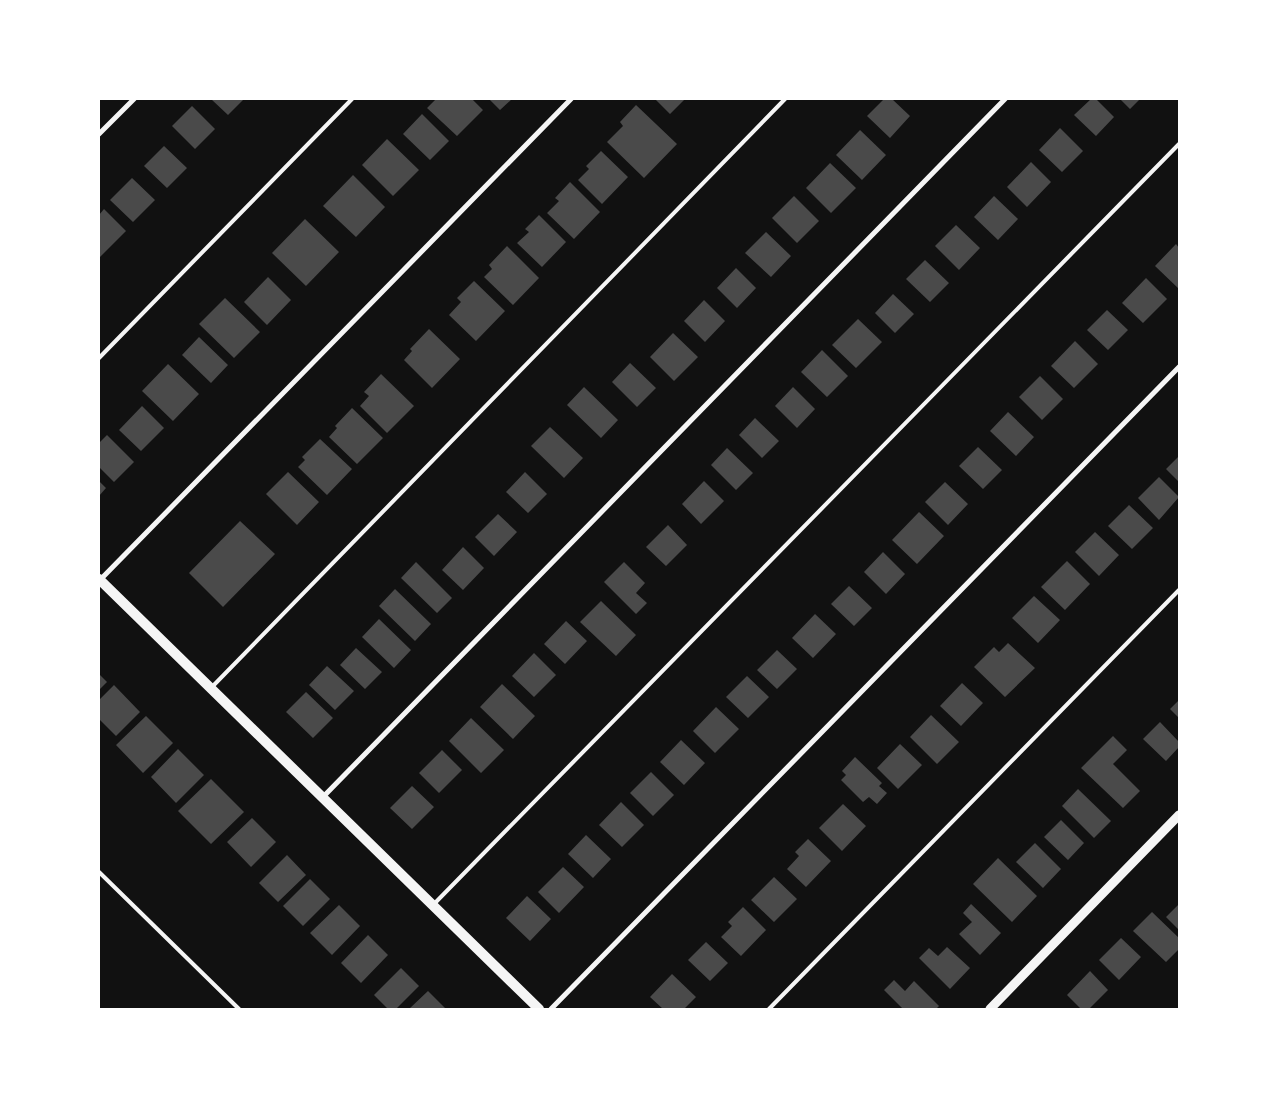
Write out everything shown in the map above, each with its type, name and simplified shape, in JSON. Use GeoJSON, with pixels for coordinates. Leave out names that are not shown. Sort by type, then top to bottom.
{"type":"FeatureCollection","features":[{"type":"Feature","properties":{"kind":"main road"},"geometry":{"type":"LineString","coordinates":[[99,580],[539,1009]]}},
{"type":"Feature","properties":{"kind":"street"},"geometry":{"type":"LineString","coordinates":[[99,134],[134,99]]}},
{"type":"Feature","properties":{"kind":"street"},"geometry":{"type":"LineString","coordinates":[[99,580],[570,99]]}},
{"type":"Feature","properties":{"kind":"street"},"geometry":{"type":"LineString","coordinates":[[322,797],[1005,99]]}},
{"type":"Feature","properties":{"kind":"street"},"geometry":{"type":"LineString","coordinates":[[551,1009],[1179,367]]}},
{"type":"Feature","properties":{"kind":"street"},"geometry":{"type":"LineString","coordinates":[[990,1009],[1179,815]]}},
{"type":"Feature","properties":{"kind":"lane"},"geometry":{"type":"LineString","coordinates":[[99,358],[352,99]]}},
{"type":"Feature","properties":{"kind":"lane"},"geometry":{"type":"LineString","coordinates":[[211,688],[785,99]]}},
{"type":"Feature","properties":{"kind":"lane"},"geometry":{"type":"LineString","coordinates":[[433,906],[1179,144]]}},
{"type":"Feature","properties":{"kind":"lane"},"geometry":{"type":"LineString","coordinates":[[769,1009],[1179,590]]}},
{"type":"Feature","properties":{"kind":"lane"},"geometry":{"type":"LineString","coordinates":[[99,872],[239,1009]]}},
{"type":"Feature","properties":{"kind":"building"},"geometry":{"type":"Polygon","coordinates":[[[211,99],[244,99],[228,115],[211,99]]]}},
{"type":"Feature","properties":{"kind":"building"},"geometry":{"type":"Polygon","coordinates":[[[436,99],[472,99],[483,110],[457,136],[427,108],[436,99]]]}},
{"type":"Feature","properties":{"kind":"building"},"geometry":{"type":"Polygon","coordinates":[[[489,99],[512,99],[500,110],[489,99]]]}},
{"type":"Feature","properties":{"kind":"building"},"geometry":{"type":"Polygon","coordinates":[[[655,99],[685,99],[670,114],[655,99]]]}},
{"type":"Feature","properties":{"kind":"building"},"geometry":{"type":"Polygon","coordinates":[[[884,99],[892,99],[910,116],[890,138],[867,116],[884,99]]]}},
{"type":"Feature","properties":{"kind":"building"},"geometry":{"type":"Polygon","coordinates":[[[1091,99],[1096,99],[1114,117],[1096,136],[1074,115],[1091,99]]]}},
{"type":"Feature","properties":{"kind":"building"},"geometry":{"type":"Polygon","coordinates":[[[1120,99],[1140,99],[1130,109],[1120,99]]]}},
{"type":"Feature","properties":{"kind":"building"},"geometry":{"type":"Polygon","coordinates":[[[636,105],[677,144],[644,178],[607,142],[623,126],[620,122],[636,105]]]}},
{"type":"Feature","properties":{"kind":"building"},"geometry":{"type":"Polygon","coordinates":[[[192,106],[215,129],[195,149],[172,126],[192,106]]]}},
{"type":"Feature","properties":{"kind":"building"},"geometry":{"type":"Polygon","coordinates":[[[422,114],[449,141],[430,160],[403,134],[422,114]]]}},
{"type":"Feature","properties":{"kind":"building"},"geometry":{"type":"Polygon","coordinates":[[[1060,128],[1083,151],[1062,172],[1039,150],[1060,128]]]}},
{"type":"Feature","properties":{"kind":"building"},"geometry":{"type":"Polygon","coordinates":[[[860,130],[886,155],[862,180],[836,155],[860,130]]]}},
{"type":"Feature","properties":{"kind":"building"},"geometry":{"type":"Polygon","coordinates":[[[387,139],[419,170],[393,196],[362,165],[387,139]]]}},
{"type":"Feature","properties":{"kind":"building"},"geometry":{"type":"Polygon","coordinates":[[[164,146],[187,168],[167,188],[144,166],[164,146]]]}},
{"type":"Feature","properties":{"kind":"building"},"geometry":{"type":"Polygon","coordinates":[[[601,151],[628,177],[602,204],[578,180],[589,169],[586,166],[601,151]]]}},
{"type":"Feature","properties":{"kind":"building"},"geometry":{"type":"Polygon","coordinates":[[[1031,162],[1051,182],[1027,207],[1007,187],[1031,162]]]}},
{"type":"Feature","properties":{"kind":"building"},"geometry":{"type":"Polygon","coordinates":[[[830,163],[856,188],[831,213],[806,188],[830,163]]]}},
{"type":"Feature","properties":{"kind":"building"},"geometry":{"type":"Polygon","coordinates":[[[353,175],[385,207],[356,237],[323,206],[353,175]]]}},
{"type":"Feature","properties":{"kind":"building"},"geometry":{"type":"Polygon","coordinates":[[[132,178],[155,200],[133,222],[110,200],[132,178]]]}},
{"type":"Feature","properties":{"kind":"building"},"geometry":{"type":"Polygon","coordinates":[[[570,182],[600,212],[574,239],[547,213],[559,201],[555,198],[570,182]]]}},
{"type":"Feature","properties":{"kind":"building"},"geometry":{"type":"Polygon","coordinates":[[[794,196],[819,221],[797,243],[772,218],[794,196]]]}},
{"type":"Feature","properties":{"kind":"building"},"geometry":{"type":"Polygon","coordinates":[[[994,196],[1018,219],[998,240],[974,217],[994,196]]]}},
{"type":"Feature","properties":{"kind":"building"},"geometry":{"type":"Polygon","coordinates":[[[104,209],[126,231],[99,258],[99,215],[104,209]]]}},
{"type":"Feature","properties":{"kind":"building"},"geometry":{"type":"Polygon","coordinates":[[[539,215],[566,242],[542,267],[517,243],[529,232],[525,229],[539,215]]]}},
{"type":"Feature","properties":{"kind":"building"},"geometry":{"type":"Polygon","coordinates":[[[305,219],[339,252],[306,286],[272,253],[305,219]]]}},
{"type":"Feature","properties":{"kind":"building"},"geometry":{"type":"Polygon","coordinates":[[[956,225],[980,248],[959,270],[935,246],[956,225]]]}},
{"type":"Feature","properties":{"kind":"building"},"geometry":{"type":"Polygon","coordinates":[[[766,232],[791,256],[771,277],[745,253],[766,232]]]}},
{"type":"Feature","properties":{"kind":"building"},"geometry":{"type":"Polygon","coordinates":[[[1176,244],[1179,248],[1179,289],[1155,266],[1176,244]]]}},
{"type":"Feature","properties":{"kind":"building"},"geometry":{"type":"Polygon","coordinates":[[[507,246],[539,278],[513,305],[484,277],[492,269],[489,265],[507,246]]]}},
{"type":"Feature","properties":{"kind":"building"},"geometry":{"type":"Polygon","coordinates":[[[925,260],[949,283],[930,302],[906,279],[925,260]]]}},
{"type":"Feature","properties":{"kind":"building"},"geometry":{"type":"Polygon","coordinates":[[[736,268],[756,288],[737,308],[717,288],[736,268]]]}},
{"type":"Feature","properties":{"kind":"building"},"geometry":{"type":"Polygon","coordinates":[[[268,277],[291,300],[267,325],[244,302],[268,277]]]}},
{"type":"Feature","properties":{"kind":"building"},"geometry":{"type":"Polygon","coordinates":[[[1146,278],[1167,299],[1143,323],[1122,303],[1146,278]]]}},
{"type":"Feature","properties":{"kind":"building"},"geometry":{"type":"Polygon","coordinates":[[[474,281],[505,311],[476,341],[449,315],[461,302],[457,298],[474,281]]]}},
{"type":"Feature","properties":{"kind":"building"},"geometry":{"type":"Polygon","coordinates":[[[893,294],[914,314],[895,333],[875,313],[893,294]]]}},
{"type":"Feature","properties":{"kind":"building"},"geometry":{"type":"Polygon","coordinates":[[[225,298],[260,332],[234,358],[199,324],[225,298]]]}},
{"type":"Feature","properties":{"kind":"building"},"geometry":{"type":"Polygon","coordinates":[[[704,300],[725,321],[705,342],[684,321],[704,300]]]}},
{"type":"Feature","properties":{"kind":"building"},"geometry":{"type":"Polygon","coordinates":[[[1107,310],[1128,330],[1108,350],[1087,330],[1107,310]]]}},
{"type":"Feature","properties":{"kind":"building"},"geometry":{"type":"Polygon","coordinates":[[[858,319],[882,342],[856,368],[832,345],[858,319]]]}},
{"type":"Feature","properties":{"kind":"building"},"geometry":{"type":"Polygon","coordinates":[[[429,329],[460,359],[432,388],[404,360],[412,351],[410,349],[429,329]]]}},
{"type":"Feature","properties":{"kind":"building"},"geometry":{"type":"Polygon","coordinates":[[[673,333],[698,357],[674,381],[650,357],[673,333]]]}},
{"type":"Feature","properties":{"kind":"building"},"geometry":{"type":"Polygon","coordinates":[[[199,337],[228,365],[211,383],[182,355],[199,337]]]}},
{"type":"Feature","properties":{"kind":"building"},"geometry":{"type":"Polygon","coordinates":[[[1075,341],[1098,364],[1074,388],[1051,366],[1075,341]]]}},
{"type":"Feature","properties":{"kind":"building"},"geometry":{"type":"Polygon","coordinates":[[[822,350],[848,376],[827,397],[801,372],[822,350]]]}},
{"type":"Feature","properties":{"kind":"building"},"geometry":{"type":"Polygon","coordinates":[[[630,363],[656,388],[637,407],[612,382],[630,363]]]}},
{"type":"Feature","properties":{"kind":"building"},"geometry":{"type":"Polygon","coordinates":[[[168,364],[199,394],[173,421],[142,391],[168,364]]]}},
{"type":"Feature","properties":{"kind":"building"},"geometry":{"type":"Polygon","coordinates":[[[381,374],[414,406],[387,433],[360,406],[369,396],[364,392],[381,374]]]}},
{"type":"Feature","properties":{"kind":"building"},"geometry":{"type":"Polygon","coordinates":[[[1040,376],[1063,399],[1042,420],[1019,397],[1040,376]]]}},
{"type":"Feature","properties":{"kind":"building"},"geometry":{"type":"Polygon","coordinates":[[[584,387],[618,420],[601,438],[567,405],[584,387]]]}},
{"type":"Feature","properties":{"kind":"building"},"geometry":{"type":"Polygon","coordinates":[[[793,387],[815,409],[797,428],[775,406],[793,387]]]}},
{"type":"Feature","properties":{"kind":"building"},"geometry":{"type":"Polygon","coordinates":[[[142,406],[164,428],[141,451],[119,430],[142,406]]]}},
{"type":"Feature","properties":{"kind":"building"},"geometry":{"type":"Polygon","coordinates":[[[352,408],[383,438],[357,464],[329,437],[337,428],[335,426],[352,408]]]}},
{"type":"Feature","properties":{"kind":"building"},"geometry":{"type":"Polygon","coordinates":[[[1008,412],[1034,437],[1016,456],[990,431],[1008,412]]]}},
{"type":"Feature","properties":{"kind":"building"},"geometry":{"type":"Polygon","coordinates":[[[755,418],[779,441],[762,458],[739,435],[755,418]]]}},
{"type":"Feature","properties":{"kind":"building"},"geometry":{"type":"Polygon","coordinates":[[[550,427],[583,458],[564,478],[531,446],[550,427]]]}},
{"type":"Feature","properties":{"kind":"building"},"geometry":{"type":"Polygon","coordinates":[[[107,435],[134,462],[114,482],[99,467],[99,443],[107,435]]]}},
{"type":"Feature","properties":{"kind":"building"},"geometry":{"type":"Polygon","coordinates":[[[320,439],[352,469],[327,495],[298,467],[305,460],[302,457],[320,439]]]}},
{"type":"Feature","properties":{"kind":"building"},"geometry":{"type":"Polygon","coordinates":[[[978,447],[1002,470],[983,489],[959,466],[978,447]]]}},
{"type":"Feature","properties":{"kind":"building"},"geometry":{"type":"Polygon","coordinates":[[[727,448],[753,473],[736,490],[711,465],[727,448]]]}},
{"type":"Feature","properties":{"kind":"building"},"geometry":{"type":"Polygon","coordinates":[[[1179,456],[1179,482],[1166,469],[1179,456]]]}},
{"type":"Feature","properties":{"kind":"building"},"geometry":{"type":"Polygon","coordinates":[[[288,472],[319,502],[297,525],[266,494],[288,472]]]}},
{"type":"Feature","properties":{"kind":"building"},"geometry":{"type":"Polygon","coordinates":[[[525,472],[547,494],[528,513],[506,492],[525,472]]]}},
{"type":"Feature","properties":{"kind":"building"},"geometry":{"type":"Polygon","coordinates":[[[1159,477],[1179,497],[1159,520],[1138,498],[1159,477]]]}},
{"type":"Feature","properties":{"kind":"building"},"geometry":{"type":"Polygon","coordinates":[[[99,481],[106,488],[99,496],[99,481]]]}},
{"type":"Feature","properties":{"kind":"building"},"geometry":{"type":"Polygon","coordinates":[[[704,481],[724,501],[701,524],[682,504],[704,481]]]}},
{"type":"Feature","properties":{"kind":"building"},"geometry":{"type":"Polygon","coordinates":[[[945,482],[968,504],[948,525],[925,502],[945,482]]]}},
{"type":"Feature","properties":{"kind":"building"},"geometry":{"type":"Polygon","coordinates":[[[1129,505],[1153,528],[1132,549],[1108,526],[1129,505]]]}},
{"type":"Feature","properties":{"kind":"building"},"geometry":{"type":"Polygon","coordinates":[[[919,512],[944,536],[917,564],[892,540],[919,512]]]}},
{"type":"Feature","properties":{"kind":"building"},"geometry":{"type":"Polygon","coordinates":[[[498,514],[517,532],[494,556],[475,537],[498,514]]]}},
{"type":"Feature","properties":{"kind":"building"},"geometry":{"type":"Polygon","coordinates":[[[240,521],[275,554],[223,607],[189,573],[240,521]]]}},
{"type":"Feature","properties":{"kind":"building"},"geometry":{"type":"Polygon","coordinates":[[[668,525],[687,545],[666,566],[646,547],[668,525]]]}},
{"type":"Feature","properties":{"kind":"building"},"geometry":{"type":"Polygon","coordinates":[[[1095,532],[1119,555],[1099,576],[1075,552],[1095,532]]]}},
{"type":"Feature","properties":{"kind":"building"},"geometry":{"type":"Polygon","coordinates":[[[463,547],[484,568],[463,590],[442,570],[463,547]]]}},
{"type":"Feature","properties":{"kind":"building"},"geometry":{"type":"Polygon","coordinates":[[[883,552],[905,574],[886,594],[864,572],[883,552]]]}},
{"type":"Feature","properties":{"kind":"building"},"geometry":{"type":"Polygon","coordinates":[[[1067,561],[1090,584],[1065,610],[1041,587],[1067,561]]]}},
{"type":"Feature","properties":{"kind":"building"},"geometry":{"type":"Polygon","coordinates":[[[416,562],[452,598],[437,613],[401,578],[416,562]]]}},
{"type":"Feature","properties":{"kind":"building"},"geometry":{"type":"Polygon","coordinates":[[[624,562],[645,583],[636,593],[647,603],[636,614],[604,582],[624,562]]]}},
{"type":"Feature","properties":{"kind":"building"},"geometry":{"type":"Polygon","coordinates":[[[849,586],[872,608],[854,626],[831,604],[849,586]]]}},
{"type":"Feature","properties":{"kind":"building"},"geometry":{"type":"Polygon","coordinates":[[[395,589],[431,624],[415,641],[379,606],[395,589]]]}},
{"type":"Feature","properties":{"kind":"building"},"geometry":{"type":"Polygon","coordinates":[[[1034,596],[1060,620],[1038,643],[1012,618],[1034,596]]]}},
{"type":"Feature","properties":{"kind":"building"},"geometry":{"type":"Polygon","coordinates":[[[601,601],[636,635],[616,656],[580,622],[601,601]]]}},
{"type":"Feature","properties":{"kind":"building"},"geometry":{"type":"Polygon","coordinates":[[[815,614],[836,634],[813,658],[792,638],[815,614]]]}},
{"type":"Feature","properties":{"kind":"building"},"geometry":{"type":"Polygon","coordinates":[[[379,619],[411,650],[394,668],[362,637],[379,619]]]}},
{"type":"Feature","properties":{"kind":"building"},"geometry":{"type":"Polygon","coordinates":[[[566,621],[587,641],[565,664],[544,644],[566,621]]]}},
{"type":"Feature","properties":{"kind":"building"},"geometry":{"type":"Polygon","coordinates":[[[1008,643],[1035,668],[1005,697],[974,667],[994,647],[999,652],[1008,643]]]}},
{"type":"Feature","properties":{"kind":"building"},"geometry":{"type":"Polygon","coordinates":[[[356,648],[382,672],[365,689],[340,665],[356,648]]]}},
{"type":"Feature","properties":{"kind":"building"},"geometry":{"type":"Polygon","coordinates":[[[777,650],[797,669],[777,689],[757,670],[777,650]]]}},
{"type":"Feature","properties":{"kind":"building"},"geometry":{"type":"Polygon","coordinates":[[[534,653],[556,675],[534,697],[512,676],[534,653]]]}},
{"type":"Feature","properties":{"kind":"building"},"geometry":{"type":"Polygon","coordinates":[[[327,666],[354,691],[335,710],[309,685],[327,666]]]}},
{"type":"Feature","properties":{"kind":"building"},"geometry":{"type":"Polygon","coordinates":[[[99,674],[107,682],[99,690],[99,674]]]}},
{"type":"Feature","properties":{"kind":"building"},"geometry":{"type":"Polygon","coordinates":[[[747,676],[769,697],[748,718],[726,697],[747,676]]]}},
{"type":"Feature","properties":{"kind":"building"},"geometry":{"type":"Polygon","coordinates":[[[962,683],[983,703],[961,726],[940,706],[962,683]]]}},
{"type":"Feature","properties":{"kind":"building"},"geometry":{"type":"Polygon","coordinates":[[[502,684],[535,716],[513,739],[480,707],[502,684]]]}},
{"type":"Feature","properties":{"kind":"building"},"geometry":{"type":"Polygon","coordinates":[[[114,685],[140,712],[116,736],[99,719],[99,700],[114,685]]]}},
{"type":"Feature","properties":{"kind":"building"},"geometry":{"type":"Polygon","coordinates":[[[306,692],[333,718],[313,738],[286,712],[306,692]]]}},
{"type":"Feature","properties":{"kind":"building"},"geometry":{"type":"Polygon","coordinates":[[[1179,700],[1179,718],[1170,709],[1179,700]]]}},
{"type":"Feature","properties":{"kind":"building"},"geometry":{"type":"Polygon","coordinates":[[[716,707],[739,729],[715,753],[693,731],[716,707]]]}},
{"type":"Feature","properties":{"kind":"building"},"geometry":{"type":"Polygon","coordinates":[[[931,715],[959,742],[937,764],[910,737],[931,715]]]}},
{"type":"Feature","properties":{"kind":"building"},"geometry":{"type":"Polygon","coordinates":[[[146,716],[173,743],[143,773],[116,745],[146,716]]]}},
{"type":"Feature","properties":{"kind":"building"},"geometry":{"type":"Polygon","coordinates":[[[471,718],[504,750],[481,773],[449,741],[471,718]]]}},
{"type":"Feature","properties":{"kind":"building"},"geometry":{"type":"Polygon","coordinates":[[[1160,722],[1179,742],[1179,747],[1166,761],[1143,739],[1160,722]]]}},
{"type":"Feature","properties":{"kind":"building"},"geometry":{"type":"Polygon","coordinates":[[[1113,736],[1127,750],[1113,764],[1140,791],[1123,808],[1081,768],[1113,736]]]}},
{"type":"Feature","properties":{"kind":"building"},"geometry":{"type":"Polygon","coordinates":[[[681,740],[705,763],[684,785],[660,762],[681,740]]]}},
{"type":"Feature","properties":{"kind":"building"},"geometry":{"type":"Polygon","coordinates":[[[900,744],[922,765],[898,789],[877,768],[900,744]]]}},
{"type":"Feature","properties":{"kind":"building"},"geometry":{"type":"Polygon","coordinates":[[[178,749],[204,775],[176,803],[151,777],[178,749]]]}},
{"type":"Feature","properties":{"kind":"building"},"geometry":{"type":"Polygon","coordinates":[[[442,750],[462,770],[439,793],[419,773],[442,750]]]}},
{"type":"Feature","properties":{"kind":"building"},"geometry":{"type":"Polygon","coordinates":[[[855,757],[882,783],[879,786],[887,793],[877,804],[869,797],[863,802],[841,780],[846,775],[842,771],[855,757]]]}},
{"type":"Feature","properties":{"kind":"building"},"geometry":{"type":"Polygon","coordinates":[[[651,772],[674,795],[653,816],[630,793],[651,772]]]}},
{"type":"Feature","properties":{"kind":"building"},"geometry":{"type":"Polygon","coordinates":[[[211,779],[244,812],[211,844],[178,811],[211,779]]]}},
{"type":"Feature","properties":{"kind":"building"},"geometry":{"type":"Polygon","coordinates":[[[412,786],[434,807],[412,829],[390,808],[412,786]]]}},
{"type":"Feature","properties":{"kind":"building"},"geometry":{"type":"Polygon","coordinates":[[[1078,789],[1111,821],[1094,838],[1062,806],[1078,789]]]}},
{"type":"Feature","properties":{"kind":"building"},"geometry":{"type":"Polygon","coordinates":[[[621,802],[644,825],[622,847],[599,825],[621,802]]]}},
{"type":"Feature","properties":{"kind":"building"},"geometry":{"type":"Polygon","coordinates":[[[843,804],[866,826],[842,851],[819,828],[843,804]]]}},
{"type":"Feature","properties":{"kind":"building"},"geometry":{"type":"Polygon","coordinates":[[[252,818],[276,842],[251,867],[227,842],[252,818]]]}},
{"type":"Feature","properties":{"kind":"building"},"geometry":{"type":"Polygon","coordinates":[[[1061,820],[1084,843],[1068,860],[1044,837],[1061,820]]]}},
{"type":"Feature","properties":{"kind":"building"},"geometry":{"type":"Polygon","coordinates":[[[586,835],[611,859],[593,878],[568,854],[586,835]]]}},
{"type":"Feature","properties":{"kind":"building"},"geometry":{"type":"Polygon","coordinates":[[[808,839],[831,861],[806,887],[787,869],[799,856],[795,852],[808,839]]]}},
{"type":"Feature","properties":{"kind":"building"},"geometry":{"type":"Polygon","coordinates":[[[1035,843],[1061,869],[1043,888],[1016,862],[1035,843]]]}},
{"type":"Feature","properties":{"kind":"building"},"geometry":{"type":"Polygon","coordinates":[[[287,855],[306,875],[278,902],[259,883],[287,855]]]}},
{"type":"Feature","properties":{"kind":"building"},"geometry":{"type":"Polygon","coordinates":[[[998,858],[1037,896],[1012,922],[973,884],[998,858]]]}},
{"type":"Feature","properties":{"kind":"building"},"geometry":{"type":"Polygon","coordinates":[[[563,867],[584,887],[559,913],[538,892],[563,867]]]}},
{"type":"Feature","properties":{"kind":"building"},"geometry":{"type":"Polygon","coordinates":[[[774,877],[797,899],[774,922],[751,900],[774,877]]]}},
{"type":"Feature","properties":{"kind":"building"},"geometry":{"type":"Polygon","coordinates":[[[310,879],[330,899],[303,926],[283,906],[310,879]]]}},
{"type":"Feature","properties":{"kind":"building"},"geometry":{"type":"Polygon","coordinates":[[[527,896],[551,919],[530,941],[506,918],[527,896]]]}},
{"type":"Feature","properties":{"kind":"building"},"geometry":{"type":"Polygon","coordinates":[[[971,904],[1001,933],[980,955],[959,934],[972,922],[963,913],[971,904]]]}},
{"type":"Feature","properties":{"kind":"building"},"geometry":{"type":"Polygon","coordinates":[[[1179,904],[1179,930],[1166,917],[1179,904]]]}},
{"type":"Feature","properties":{"kind":"building"},"geometry":{"type":"Polygon","coordinates":[[[339,905],[360,926],[332,955],[310,933],[339,905]]]}},
{"type":"Feature","properties":{"kind":"building"},"geometry":{"type":"Polygon","coordinates":[[[743,907],[766,930],[741,956],[721,937],[732,926],[728,922],[743,907]]]}},
{"type":"Feature","properties":{"kind":"building"},"geometry":{"type":"Polygon","coordinates":[[[1152,912],[1179,938],[1179,949],[1166,962],[1133,931],[1152,912]]]}},
{"type":"Feature","properties":{"kind":"building"},"geometry":{"type":"Polygon","coordinates":[[[368,935],[388,955],[361,983],[341,963],[368,935]]]}},
{"type":"Feature","properties":{"kind":"building"},"geometry":{"type":"Polygon","coordinates":[[[1121,938],[1141,957],[1119,980],[1099,960],[1121,938]]]}},
{"type":"Feature","properties":{"kind":"building"},"geometry":{"type":"Polygon","coordinates":[[[706,942],[728,963],[710,981],[688,960],[706,942]]]}},
{"type":"Feature","properties":{"kind":"building"},"geometry":{"type":"Polygon","coordinates":[[[947,947],[970,968],[950,989],[919,958],[929,948],[938,956],[947,947]]]}},
{"type":"Feature","properties":{"kind":"building"},"geometry":{"type":"Polygon","coordinates":[[[401,968],[419,986],[396,1009],[388,1009],[374,995],[401,968]]]}},
{"type":"Feature","properties":{"kind":"building"},"geometry":{"type":"Polygon","coordinates":[[[1090,971],[1108,990],[1089,1009],[1081,1009],[1067,995],[1090,971]]]}},
{"type":"Feature","properties":{"kind":"building"},"geometry":{"type":"Polygon","coordinates":[[[672,974],[696,997],[684,1009],[663,1009],[650,997],[672,974]]]}},
{"type":"Feature","properties":{"kind":"building"},"geometry":{"type":"Polygon","coordinates":[[[894,980],[905,991],[914,981],[939,1006],[936,1009],[903,1009],[884,990],[894,980]]]}},
{"type":"Feature","properties":{"kind":"building"},"geometry":{"type":"Polygon","coordinates":[[[428,991],[446,1009],[409,1009],[428,991]]]}}]}
